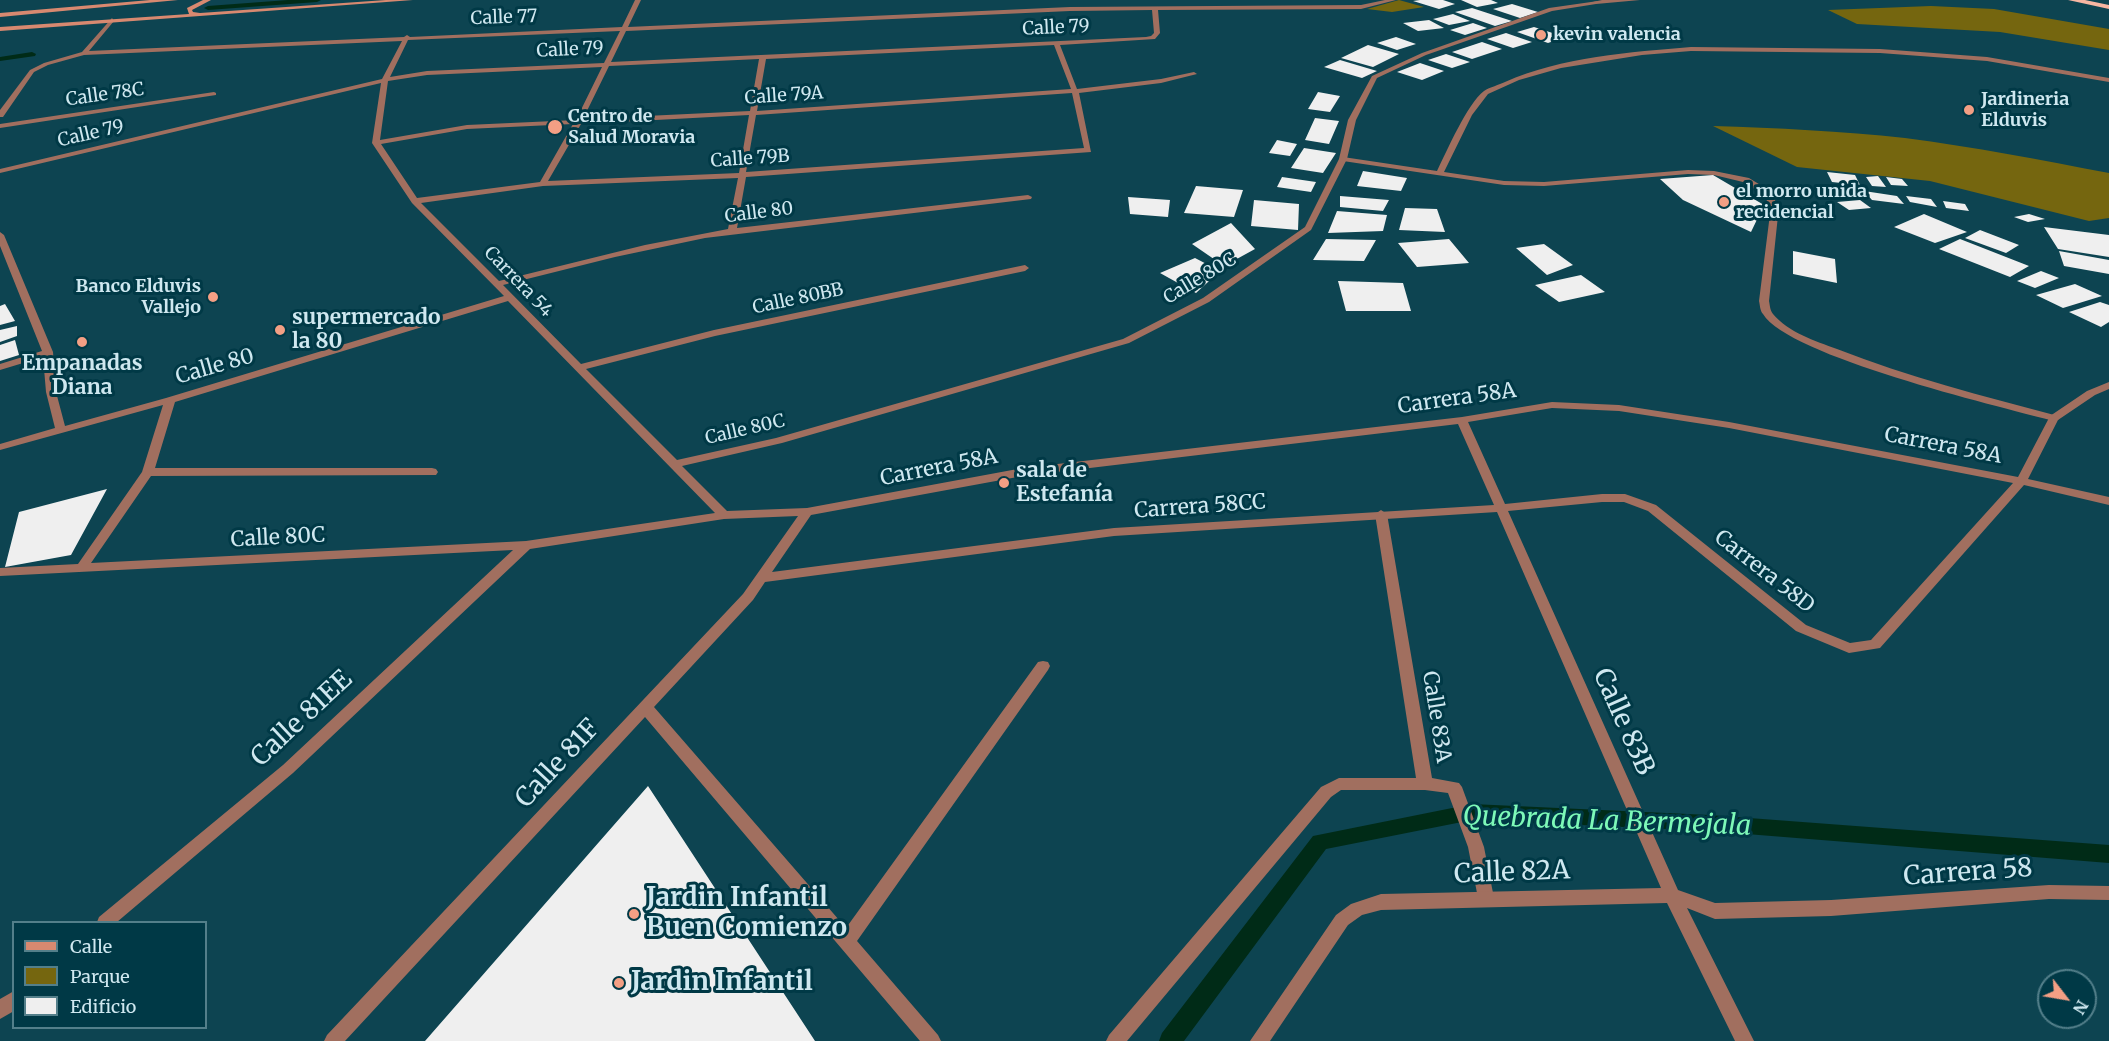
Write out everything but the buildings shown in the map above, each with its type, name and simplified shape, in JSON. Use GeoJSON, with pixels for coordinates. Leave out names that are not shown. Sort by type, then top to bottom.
{"type":"FeatureCollection","features":[{"type":"Feature","properties":{"kind":"highway"},"geometry":{"type":"LineString","coordinates":[[2072,0],[2109,7]]}},
{"type":"Feature","properties":{"kind":"main road"},"geometry":{"type":"LineString","coordinates":[[0,15],[175,0]]}},
{"type":"Feature","properties":{"kind":"main road"},"geometry":{"type":"LineString","coordinates":[[201,15],[191,13],[189,9],[208,0]]}},
{"type":"Feature","properties":{"kind":"main road"},"geometry":{"type":"LineString","coordinates":[[0,30],[112,20],[410,0]]}},
{"type":"Feature","properties":{"kind":"street"},"geometry":{"type":"LineString","coordinates":[[543,184],[579,120],[638,0]]}},
{"type":"Feature","properties":{"kind":"street"},"geometry":{"type":"LineString","coordinates":[[1061,0],[1070,9]]}},
{"type":"Feature","properties":{"kind":"street"},"geometry":{"type":"LineString","coordinates":[[1214,0],[1222,7]]}},
{"type":"Feature","properties":{"kind":"street","name":"Calle 77"},"geometry":{"type":"LineString","coordinates":[[0,116],[32,71],[45,64],[84,53],[1070,9],[1361,6],[1393,0]]}},
{"type":"Feature","properties":{"kind":"street","name":"Calle 80C"},"geometry":{"type":"LineString","coordinates":[[676,464],[778,441],[1126,341],[1206,300],[1308,228],[1342,159],[1352,120],[1374,77],[1424,54],[1551,9],[1596,2],[1636,0]]}},
{"type":"Feature","properties":{"kind":"street","name":"Calle 79"},"geometry":{"type":"LineString","coordinates":[[0,171],[385,80],[428,74],[606,63],[1153,38],[1156,33],[1155,7]]}},
{"type":"Feature","properties":{"kind":"street"},"geometry":{"type":"LineString","coordinates":[[84,53],[112,20]]}},
{"type":"Feature","properties":{"kind":"street"},"geometry":{"type":"LineString","coordinates":[[376,143],[385,80],[407,37]]}},
{"type":"Feature","properties":{"kind":"street"},"geometry":{"type":"LineString","coordinates":[[1056,43],[1075,92]]}},
{"type":"Feature","properties":{"kind":"street"},"geometry":{"type":"LineString","coordinates":[[1440,172],[1469,115],[1486,93],[1517,79],[1560,66],[1642,53],[1691,49],[1880,51],[1987,59],[2109,80]]}},
{"type":"Feature","properties":{"kind":"street"},"geometry":{"type":"LineString","coordinates":[[732,231],[763,56]]}},
{"type":"Feature","properties":{"kind":"street","name":"Calle 79A"},"geometry":{"type":"LineString","coordinates":[[376,143],[467,128],[579,120],[753,113],[1075,92],[1161,81],[1194,74]]}},
{"type":"Feature","properties":{"kind":"street","name":"Calle 79B"},"geometry":{"type":"LineString","coordinates":[[415,201],[543,184],[742,175],[1088,150],[1075,92]]}},
{"type":"Feature","properties":{"kind":"street","name":"Calle 78C"},"geometry":{"type":"LineString","coordinates":[[0,126],[214,94]]}},
{"type":"Feature","properties":{"kind":"street","name":"Carrera 54"},"geometry":{"type":"LineString","coordinates":[[376,143],[415,201],[724,515]]}},
{"type":"Feature","properties":{"kind":"street"},"geometry":{"type":"LineString","coordinates":[[1342,159],[1504,183],[1544,184],[1688,172],[1714,173],[1746,180],[1764,191],[1775,206],[1764,301],[1767,315],[1792,333],[1842,356],[2054,418]]}},
{"type":"Feature","properties":{"kind":"street","name":"Calle 80"},"geometry":{"type":"LineString","coordinates":[[498,284],[582,262],[732,231],[906,213],[1028,197]]}},
{"type":"Feature","properties":{"kind":"street"},"geometry":{"type":"LineString","coordinates":[[0,235],[48,352],[51,392],[61,429]]}},
{"type":"Feature","properties":{"kind":"street","name":"Calle 80BB"},"geometry":{"type":"LineString","coordinates":[[578,368],[714,333],[1025,268]]}},
{"type":"Feature","properties":{"kind":"street","name":"Calle 80"},"geometry":{"type":"LineString","coordinates":[[0,447],[170,400],[508,298]]}},
{"type":"Feature","properties":{"kind":"street"},"geometry":{"type":"LineString","coordinates":[[0,367],[48,352]]}},
{"type":"Feature","properties":{"kind":"street","name":"Carrera 58D"},"geometry":{"type":"LineString","coordinates":[[1501,508],[1602,498],[1625,498],[1652,508],[1801,628],[1849,648],[1875,644],[2021,481],[2054,418],[2091,393],[2109,385]]}},
{"type":"Feature","properties":{"kind":"street"},"geometry":{"type":"LineString","coordinates":[[82,567],[148,472],[170,400]]}},
{"type":"Feature","properties":{"kind":"street","name":"Carrera 58A"},"geometry":{"type":"LineString","coordinates":[[807,512],[1023,472],[1462,420],[1552,405],[1619,408],[1729,424],[2021,481],[2109,501]]}},
{"type":"Feature","properties":{"kind":"street","name":"Calle 83B"},"geometry":{"type":"LineString","coordinates":[[1462,420],[1646,837],[1745,1041]]}},
{"type":"Feature","properties":{"kind":"street"},"geometry":{"type":"LineString","coordinates":[[148,472],[432,472]]}},
{"type":"Feature","properties":{"kind":"street","name":"Carrera 58CC"},"geometry":{"type":"LineString","coordinates":[[761,578],[1114,532],[1501,508]]}},
{"type":"Feature","properties":{"kind":"street","name":"Calle 80C"},"geometry":{"type":"LineString","coordinates":[[0,572],[526,545],[724,515],[807,512]]}},
{"type":"Feature","properties":{"kind":"street","name":"Calle 81F"},"geometry":{"type":"LineString","coordinates":[[333,1041],[748,597],[807,512]]}},
{"type":"Feature","properties":{"kind":"street","name":"Calle 83A"},"geometry":{"type":"LineString","coordinates":[[1381,514],[1425,784],[1454,787],[1473,837],[1486,898]]}},
{"type":"Feature","properties":{"kind":"street","name":"Calle 81EE"},"geometry":{"type":"LineString","coordinates":[[106,921],[288,769],[526,545]]}},
{"type":"Feature","properties":{"kind":"street"},"geometry":{"type":"LineString","coordinates":[[847,942],[1043,666]]}},
{"type":"Feature","properties":{"kind":"street"},"geometry":{"type":"LineString","coordinates":[[644,706],[932,1041]]}},
{"type":"Feature","properties":{"kind":"street"},"geometry":{"type":"LineString","coordinates":[[1115,1041],[1326,792],[1339,784],[1425,784]]}},
{"type":"Feature","properties":{"kind":"street","name":"Carrera 58"},"geometry":{"type":"LineString","coordinates":[[1831,908],[2049,892],[2109,893]]}},
{"type":"Feature","properties":{"kind":"street","name":"Calle 82A"},"geometry":{"type":"LineString","coordinates":[[1259,1041],[1342,920],[1358,909],[1381,902],[1672,894],[1715,910],[1831,908]]}},
{"type":"Feature","properties":{"kind":"street"},"geometry":{"type":"LineString","coordinates":[[0,1010],[12,1001]]}},
{"type":"Feature","properties":{"kind":"green space"},"geometry":{"type":"Polygon","coordinates":[[[1399,0],[1424,7],[1392,12],[1367,9],[1399,0]]]}},
{"type":"Feature","properties":{"kind":"green space"},"geometry":{"type":"Polygon","coordinates":[[[1931,6],[1994,9],[2109,29],[2109,50],[2000,32],[1857,24],[1828,10],[1931,6]]]}},
{"type":"Feature","properties":{"kind":"green space"},"geometry":{"type":"Polygon","coordinates":[[[1713,126],[1857,133],[1905,138],[2109,173],[2109,218],[2089,221],[1930,181],[1797,167],[1713,126]]]}},
{"type":"Feature","properties":{"kind":"waterway"},"geometry":{"type":"LineString","coordinates":[[208,8],[317,0]]}},
{"type":"Feature","properties":{"kind":"waterway"},"geometry":{"type":"LineString","coordinates":[[0,59],[32,54]]}},
{"type":"Feature","properties":{"kind":"waterway","name":"Quebrada La Bermejala"},"geometry":{"type":"LineString","coordinates":[[1170,1041],[1320,842],[1472,812],[1709,823],[2109,854]]}},
{"type":"Feature","properties":{"kind":"place","name":"kevin valencia"},"geometry":{"type":"Point","coordinates":[1541,35]}},
{"type":"Feature","properties":{"kind":"place","name":"Jardineria Elduvis"},"geometry":{"type":"Point","coordinates":[1969,110]}},
{"type":"Feature","properties":{"kind":"place","name":"Centro de Salud Moravia"},"geometry":{"type":"Point","coordinates":[555,127]}},
{"type":"Feature","properties":{"kind":"place","name":"el morro unida recidencial"},"geometry":{"type":"Point","coordinates":[1724,202]}},
{"type":"Feature","properties":{"kind":"place","name":"Banco Elduvis Vallejo"},"geometry":{"type":"Point","coordinates":[213,297]}},
{"type":"Feature","properties":{"kind":"place","name":"supermercado la 80"},"geometry":{"type":"Point","coordinates":[280,330]}},
{"type":"Feature","properties":{"kind":"place","name":"Empanadas Diana"},"geometry":{"type":"Point","coordinates":[82,342]}},
{"type":"Feature","properties":{"kind":"place","name":"sala de Estefanía"},"geometry":{"type":"Point","coordinates":[1004,483]}},
{"type":"Feature","properties":{"kind":"place","name":"Jardin Infantil Buen Comienzo"},"geometry":{"type":"Point","coordinates":[634,914]}},
{"type":"Feature","properties":{"kind":"place","name":"Jardin Infantil"},"geometry":{"type":"Point","coordinates":[619,983]}}]}
